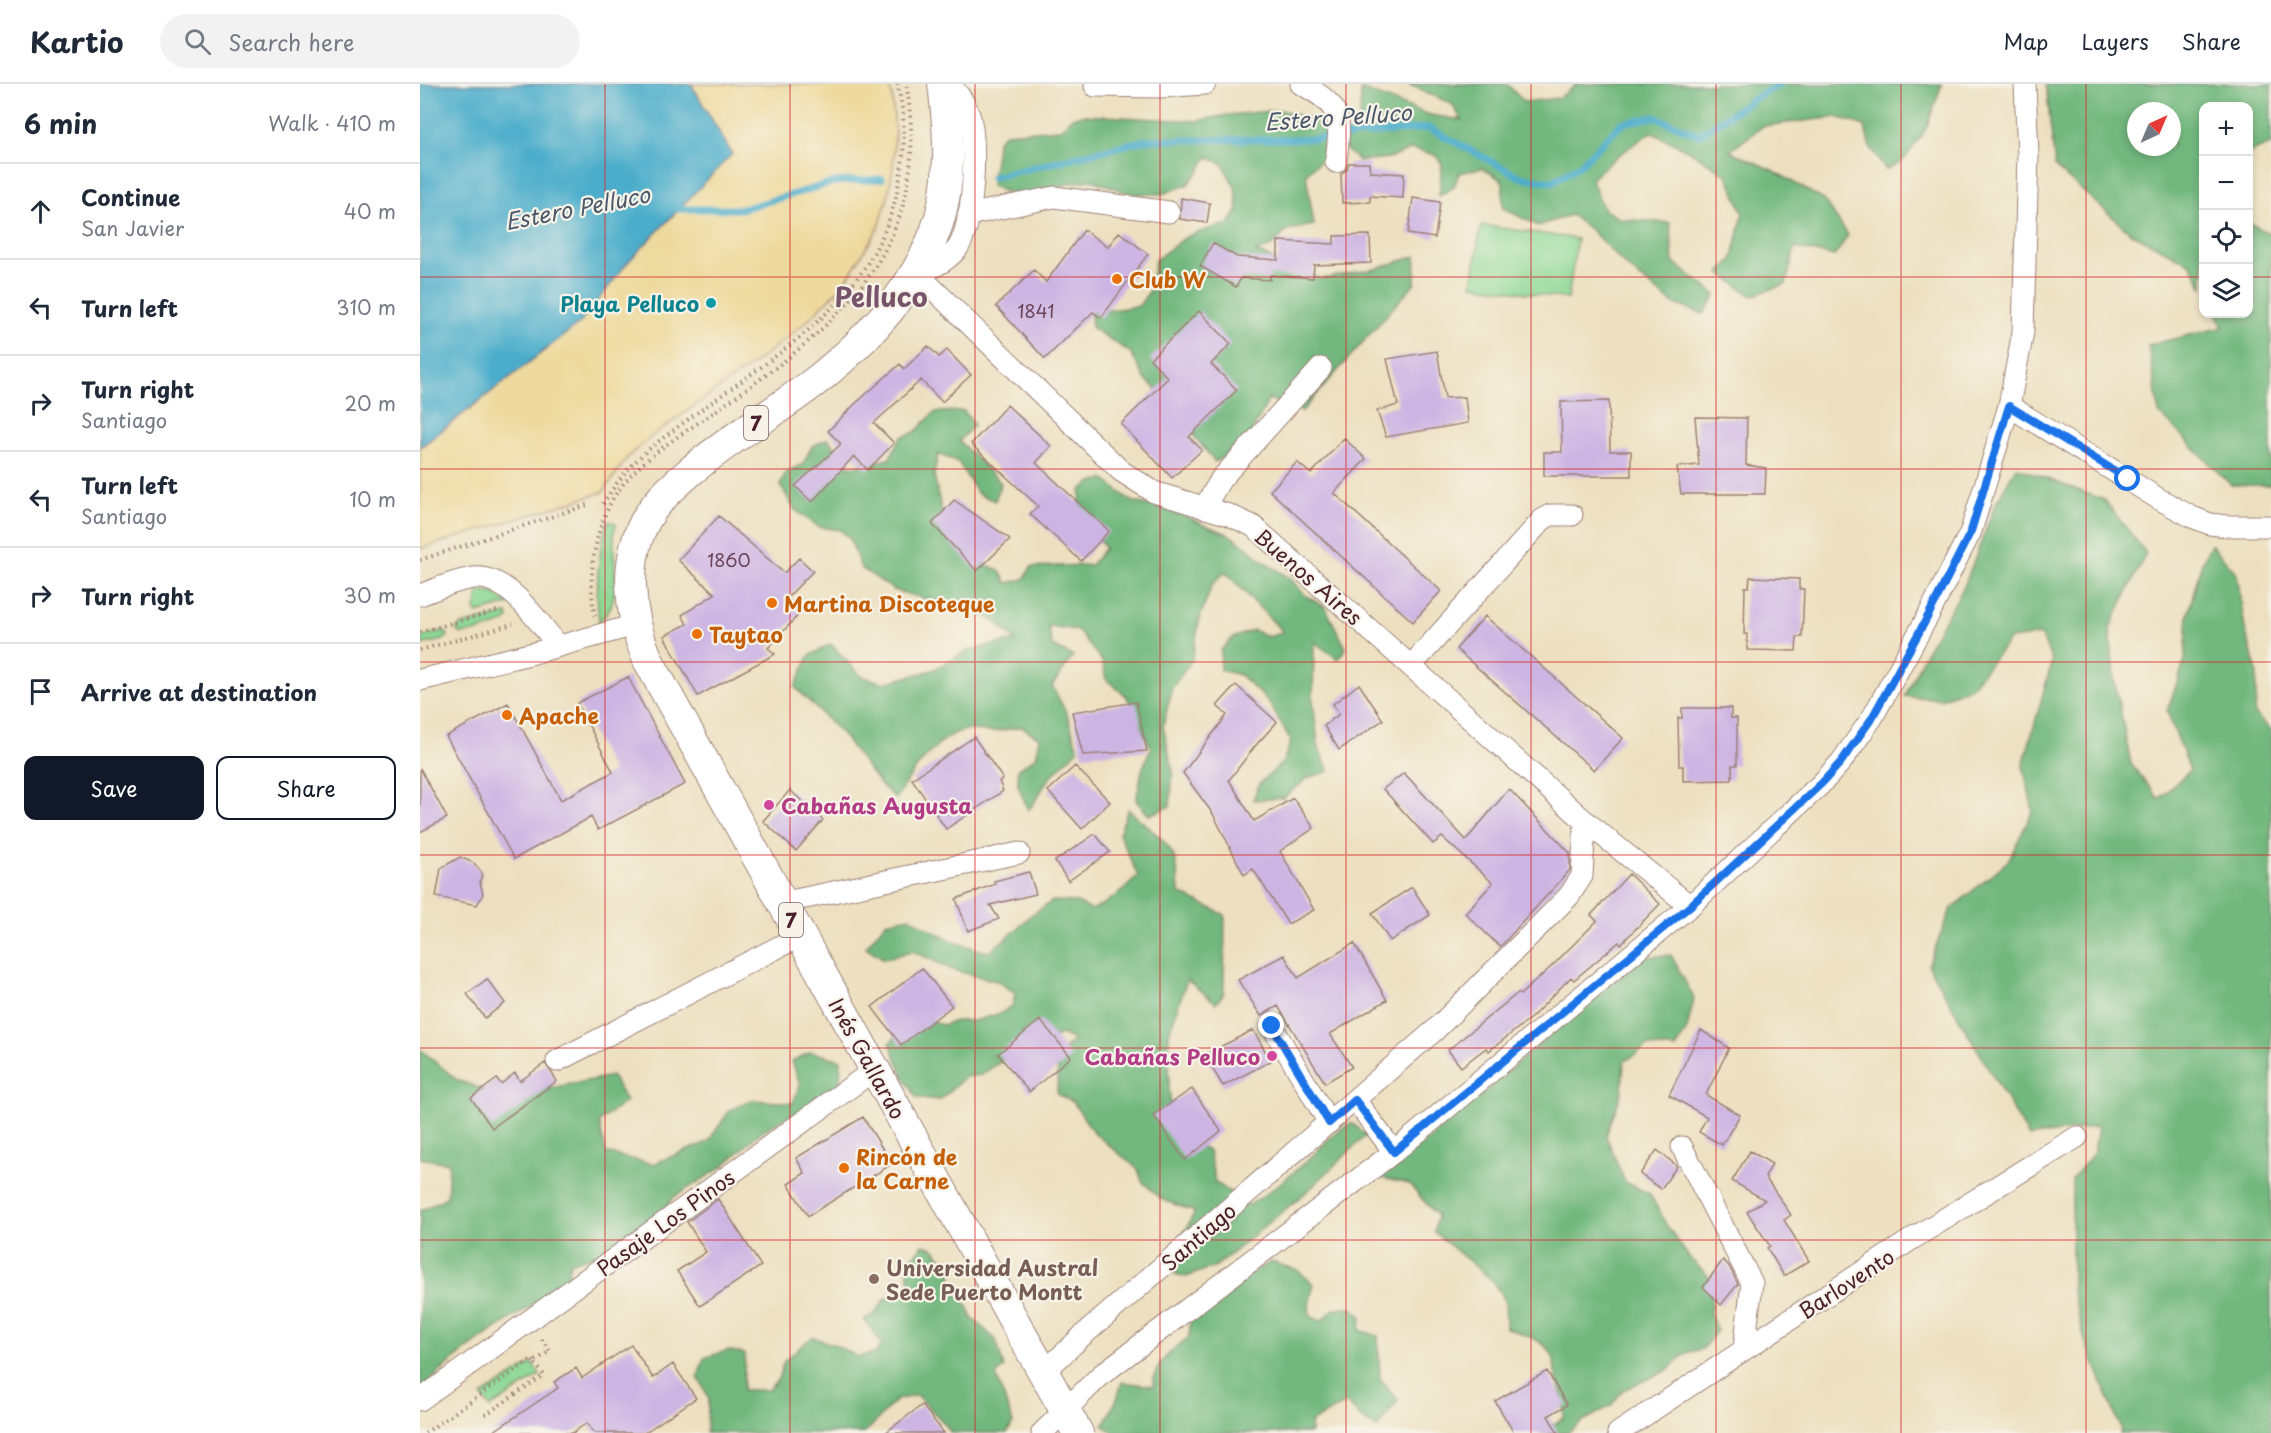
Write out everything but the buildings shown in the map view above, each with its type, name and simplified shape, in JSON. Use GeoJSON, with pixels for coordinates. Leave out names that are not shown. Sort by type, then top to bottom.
{"type":"FeatureCollection","features":[{"type":"Feature","properties":{"kind":"highway","name":"7"},"geometry":{"type":"LineString","coordinates":[[635,624],[630,587],[634,553],[647,518],[657,504],[708,457],[842,360],[887,313],[914,274],[935,232],[944,199],[948,138],[943,84]]}},
{"type":"Feature","properties":{"kind":"highway","name":"Inés Gallardo"},"geometry":{"type":"LineString","coordinates":[[635,624],[648,660],[1071,1421]]}},
{"type":"Feature","properties":{"kind":"street"},"geometry":{"type":"LineString","coordinates":[[914,274],[940,264],[950,257],[963,237],[968,215],[974,160],[972,126],[964,103],[949,84]]}},
{"type":"Feature","properties":{"kind":"street"},"geometry":{"type":"LineString","coordinates":[[1095,84],[1095,86],[1161,87],[1205,84]]}},
{"type":"Feature","properties":{"kind":"street"},"geometry":{"type":"LineString","coordinates":[[1301,84],[1336,110],[1338,148]]}},
{"type":"Feature","properties":{"kind":"street"},"geometry":{"type":"LineString","coordinates":[[1042,1433],[1071,1421],[1101,1375],[1394,1152],[1690,906],[1822,783],[1841,762],[1872,718],[1971,531],[2009,406],[2023,332],[2028,156],[2025,84]]}},
{"type":"Feature","properties":{"kind":"street"},"geometry":{"type":"LineString","coordinates":[[968,215],[1054,197],[1169,212]]}},
{"type":"Feature","properties":{"kind":"street","name":"Buenos Aires"},"geometry":{"type":"LineString","coordinates":[[914,274],[925,281],[1121,471],[1154,492],[1229,515],[1253,526],[1585,821],[1690,906]]}},
{"type":"Feature","properties":{"kind":"street"},"geometry":{"type":"LineString","coordinates":[[1204,508],[1221,479],[1321,368]]}},
{"type":"Feature","properties":{"kind":"street"},"geometry":{"type":"LineString","coordinates":[[2009,406],[2159,500],[2192,517],[2210,524],[2227,526],[2271,526]]}},
{"type":"Feature","properties":{"kind":"street"},"geometry":{"type":"LineString","coordinates":[[1411,666],[1542,520],[1559,514],[1572,515]]}},
{"type":"Feature","properties":{"kind":"street"},"geometry":{"type":"LineString","coordinates":[[420,595],[466,580],[481,578],[492,581],[517,598],[559,646]]}},
{"type":"Feature","properties":{"kind":"street"},"geometry":{"type":"LineString","coordinates":[[420,680],[559,646],[635,624]]}},
{"type":"Feature","properties":{"kind":"street","name":"Santiago"},"geometry":{"type":"LineString","coordinates":[[1043,1373],[1081,1337],[1435,1030],[1569,896],[1582,876],[1585,821]]}},
{"type":"Feature","properties":{"kind":"street"},"geometry":{"type":"LineString","coordinates":[[782,903],[1019,853]]}},
{"type":"Feature","properties":{"kind":"street"},"geometry":{"type":"LineString","coordinates":[[557,1061],[800,936]]}},
{"type":"Feature","properties":{"kind":"street"},"geometry":{"type":"LineString","coordinates":[[1272,1026],[1329,1123]]}},
{"type":"Feature","properties":{"kind":"street","name":"Pasaje Los Pinos"},"geometry":{"type":"LineString","coordinates":[[420,1400],[874,1070]]}},
{"type":"Feature","properties":{"kind":"street"},"geometry":{"type":"LineString","coordinates":[[1355,1100],[1394,1152]]}},
{"type":"Feature","properties":{"kind":"street","name":"Barlovento"},"geometry":{"type":"LineString","coordinates":[[1618,1433],[1912,1239],[2077,1137]]}},
{"type":"Feature","properties":{"kind":"street"},"geometry":{"type":"LineString","coordinates":[[1682,1147],[1752,1283],[1744,1349]]}},
{"type":"Feature","properties":{"kind":"path"},"geometry":{"type":"LineString","coordinates":[[603,504],[618,480],[645,452],[795,343],[844,296],[862,272],[887,225],[900,181],[904,135],[897,84]]}},
{"type":"Feature","properties":{"kind":"path"},"geometry":{"type":"LineString","coordinates":[[660,450],[757,382],[804,345],[842,311],[872,274],[896,228],[909,183],[912,133],[906,84]]}},
{"type":"Feature","properties":{"kind":"path"},"geometry":{"type":"LineString","coordinates":[[420,560],[587,505]]}},
{"type":"Feature","properties":{"kind":"path"},"geometry":{"type":"LineString","coordinates":[[420,632],[508,610]]}},
{"type":"Feature","properties":{"kind":"path"},"geometry":{"type":"LineString","coordinates":[[420,650],[518,622],[516,618]]}},
{"type":"Feature","properties":{"kind":"path"},"geometry":{"type":"LineString","coordinates":[[528,1320],[550,1351],[534,1362]]}},
{"type":"Feature","properties":{"kind":"path"},"geometry":{"type":"LineString","coordinates":[[425,1433],[532,1359],[544,1376],[485,1415]]}},
{"type":"Feature","properties":{"kind":"green space"},"geometry":{"type":"Polygon","coordinates":[[[1408,84],[1507,84],[1524,102],[1559,98],[1577,84],[1942,84],[1926,129],[1904,160],[1886,170],[1869,145],[1865,126],[1837,117],[1763,126],[1730,151],[1772,170],[1824,200],[1848,235],[1835,256],[1795,248],[1786,284],[1752,296],[1720,273],[1733,258],[1743,213],[1727,175],[1691,152],[1651,132],[1591,179],[1604,210],[1621,219],[1670,223],[1673,262],[1716,295],[1704,314],[1672,303],[1625,265],[1592,231],[1571,215],[1538,226],[1503,208],[1503,181],[1483,168],[1459,173],[1454,187],[1439,196],[1442,164],[1435,155],[1412,149],[1390,158],[1359,161],[1343,147],[1360,117],[1361,89],[1430,115],[1462,120],[1452,104],[1408,84]]]}},
{"type":"Feature","properties":{"kind":"green space"},"geometry":{"type":"Polygon","coordinates":[[[2046,84],[2271,84],[2271,144],[2253,151],[2253,102],[2199,102],[2199,280],[2191,264],[2131,233],[2055,167],[2046,84]]]}},
{"type":"Feature","properties":{"kind":"green space"},"geometry":{"type":"Polygon","coordinates":[[[1281,110],[1322,123],[1334,148],[1306,174],[1314,225],[1286,231],[1273,245],[1256,252],[1321,279],[1375,269],[1416,256],[1415,283],[1302,411],[1269,399],[1247,441],[1215,462],[1191,432],[1173,404],[1145,379],[1130,352],[1092,328],[1091,313],[1139,306],[1150,290],[1155,260],[1186,237],[1229,224],[1238,210],[1235,187],[1222,163],[1207,157],[1200,170],[1187,185],[1162,194],[1131,194],[1092,180],[1070,183],[1034,197],[1012,194],[991,186],[997,141],[1006,133],[1061,129],[1071,118],[1082,115],[1196,121],[1228,115],[1281,110]]]}},
{"type":"Feature","properties":{"kind":"green space"},"geometry":{"type":"Polygon","coordinates":[[[1481,225],[1577,239],[1568,299],[1472,285],[1481,225]]]}},
{"type":"Feature","properties":{"kind":"green space"},"geometry":{"type":"Polygon","coordinates":[[[2253,225],[2271,234],[2271,485],[2231,485],[2159,413],[2148,345],[2223,327],[2218,318],[2253,318],[2253,225]]]}},
{"type":"Feature","properties":{"kind":"green space"},"geometry":{"type":"Polygon","coordinates":[[[964,411],[974,425],[959,441],[1001,483],[995,501],[978,494],[958,462],[938,454],[934,475],[946,532],[977,561],[999,570],[1007,583],[1024,579],[1031,567],[1091,565],[1105,548],[1079,512],[1081,490],[1092,482],[1104,479],[1131,501],[1178,512],[1228,534],[1291,579],[1306,596],[1325,607],[1346,648],[1338,659],[1314,642],[1313,699],[1318,746],[1329,771],[1308,778],[1283,798],[1253,800],[1259,784],[1283,762],[1291,741],[1268,701],[1240,675],[1220,670],[1221,650],[1233,638],[1253,630],[1269,637],[1283,632],[1225,572],[1212,585],[1200,617],[1192,660],[1172,688],[1163,726],[1173,772],[1170,806],[1149,815],[1136,801],[1142,770],[1151,748],[1127,697],[1106,679],[1102,661],[1077,630],[1048,626],[1052,646],[1073,656],[1052,686],[1067,714],[1078,750],[1051,776],[1028,810],[1018,785],[1018,769],[1036,757],[1040,738],[1022,727],[994,732],[967,730],[946,739],[916,768],[896,799],[879,783],[840,732],[795,687],[809,656],[831,644],[861,676],[884,683],[933,670],[967,651],[1015,640],[996,622],[959,602],[933,601],[894,590],[861,568],[850,539],[840,530],[819,527],[795,510],[780,485],[786,472],[803,464],[812,446],[828,439],[850,467],[889,459],[901,437],[915,432],[935,412],[964,411]]]}},
{"type":"Feature","properties":{"kind":"green space"},"geometry":{"type":"Polygon","coordinates":[[[2016,467],[2104,500],[2146,553],[2110,628],[2114,679],[2131,764],[2159,799],[2190,770],[2167,711],[2185,660],[2188,614],[2201,565],[2211,544],[2237,574],[2245,629],[2257,672],[2255,714],[2271,730],[2271,1433],[2120,1433],[2121,1429],[2085,1341],[2072,1289],[2072,1179],[2094,1153],[2098,1126],[2029,1137],[1928,966],[1951,909],[2008,861],[2033,811],[2023,766],[2052,661],[2041,635],[2010,639],[1971,687],[1941,699],[1905,696],[1925,653],[1964,587],[1995,505],[2016,467]]]}},
{"type":"Feature","properties":{"kind":"green space"},"geometry":{"type":"Polygon","coordinates":[[[608,521],[616,523],[615,588],[608,612],[599,622],[598,571],[601,546],[608,521]]]}},
{"type":"Feature","properties":{"kind":"green space"},"geometry":{"type":"Polygon","coordinates":[[[479,591],[494,593],[509,604],[477,613],[475,609],[479,591]]]}},
{"type":"Feature","properties":{"kind":"green space"},"geometry":{"type":"Polygon","coordinates":[[[507,614],[509,619],[492,627],[461,634],[457,631],[457,628],[462,625],[507,614]]]}},
{"type":"Feature","properties":{"kind":"green space"},"geometry":{"type":"Polygon","coordinates":[[[445,631],[448,636],[443,640],[420,645],[421,637],[445,631]]]}},
{"type":"Feature","properties":{"kind":"green space"},"geometry":{"type":"Polygon","coordinates":[[[1128,809],[1172,852],[1177,867],[1179,893],[1225,915],[1224,993],[1216,1003],[1187,980],[1169,1033],[1169,1088],[1174,1130],[1209,1151],[1215,1182],[1249,1205],[1287,1178],[1333,1135],[1345,1127],[1352,1123],[1366,1135],[1310,1189],[1216,1266],[1186,1277],[1175,1274],[1180,1239],[1195,1212],[1161,1199],[1142,1181],[1138,1169],[1094,1133],[1073,1102],[1057,1094],[1058,1055],[1074,1040],[1062,1034],[1029,1045],[981,1075],[965,1077],[940,1100],[917,1098],[903,1076],[890,1043],[903,1026],[920,1018],[943,1025],[956,1021],[974,1021],[1001,1013],[1013,1005],[1015,993],[997,981],[953,970],[913,951],[884,959],[866,947],[886,922],[910,917],[948,939],[989,952],[1031,915],[1053,901],[1076,902],[1092,910],[1099,907],[1117,896],[1138,876],[1119,834],[1128,809]]]}},
{"type":"Feature","properties":{"kind":"green space"},"geometry":{"type":"Polygon","coordinates":[[[1671,955],[1694,998],[1687,1029],[1676,1049],[1648,1046],[1624,1062],[1622,1091],[1606,1136],[1625,1182],[1650,1194],[1667,1226],[1688,1256],[1713,1281],[1710,1313],[1717,1331],[1702,1349],[1686,1353],[1666,1371],[1623,1390],[1611,1406],[1583,1421],[1567,1433],[1542,1433],[1564,1417],[1564,1405],[1555,1374],[1554,1359],[1549,1351],[1539,1341],[1506,1328],[1505,1301],[1492,1280],[1434,1232],[1437,1216],[1409,1184],[1377,1177],[1406,1157],[1478,1098],[1550,1034],[1645,957],[1671,955]]]}},
{"type":"Feature","properties":{"kind":"green space"},"geometry":{"type":"Polygon","coordinates":[[[420,1049],[457,1080],[504,1097],[612,1076],[626,1101],[599,1122],[606,1153],[653,1164],[708,1142],[730,1110],[751,1100],[793,1103],[800,1085],[792,1061],[811,1052],[841,1060],[840,1083],[802,1109],[763,1130],[722,1167],[674,1197],[650,1227],[622,1246],[570,1263],[567,1284],[472,1345],[420,1391],[420,1211],[447,1197],[449,1163],[420,1158],[420,1049]]]}},
{"type":"Feature","properties":{"kind":"green space"},"geometry":{"type":"Polygon","coordinates":[[[923,1245],[934,1248],[951,1272],[953,1290],[967,1305],[972,1318],[996,1340],[1004,1368],[996,1375],[1013,1423],[1007,1433],[951,1433],[917,1395],[896,1400],[865,1433],[706,1433],[709,1398],[698,1377],[704,1358],[728,1350],[745,1354],[743,1390],[768,1390],[778,1379],[784,1361],[812,1337],[835,1345],[858,1357],[876,1353],[882,1344],[864,1319],[874,1315],[885,1299],[911,1287],[905,1259],[911,1259],[923,1245]]]}},
{"type":"Feature","properties":{"kind":"green space"},"geometry":{"type":"Polygon","coordinates":[[[1271,1262],[1297,1270],[1314,1284],[1309,1305],[1310,1316],[1321,1321],[1334,1309],[1352,1308],[1361,1315],[1360,1330],[1378,1336],[1380,1379],[1398,1400],[1377,1428],[1361,1418],[1346,1403],[1310,1423],[1311,1433],[1113,1433],[1103,1425],[1117,1399],[1122,1382],[1153,1386],[1160,1364],[1170,1352],[1189,1337],[1191,1315],[1228,1294],[1238,1281],[1271,1262]]]}},
{"type":"Feature","properties":{"kind":"green space"},"geometry":{"type":"Polygon","coordinates":[[[532,1363],[540,1375],[490,1408],[482,1396],[532,1363]]]}},
{"type":"Feature","properties":{"kind":"sand","name":"Playa Pelluco"},"geometry":{"type":"Polygon","coordinates":[[[691,84],[888,84],[892,95],[895,131],[893,167],[888,197],[879,227],[844,284],[806,322],[764,356],[648,439],[627,458],[603,492],[420,549],[420,448],[581,322],[628,262],[732,154],[691,84]]]}},
{"type":"Feature","properties":{"kind":"water"},"geometry":{"type":"Polygon","coordinates":[[[420,84],[691,84],[732,154],[628,262],[581,322],[420,447],[420,84]]]}},
{"type":"Feature","properties":{"kind":"waterway","name":"Estero Pelluco"},"geometry":{"type":"LineString","coordinates":[[993,177],[1146,140],[1312,139],[1429,128],[1520,177],[1552,182],[1580,165],[1622,123],[1655,117],[1699,135],[1780,84]]}},
{"type":"Feature","properties":{"kind":"waterway","name":"Estero Pelluco"},"geometry":{"type":"LineString","coordinates":[[672,209],[742,209],[835,182],[882,179]]}},
{"type":"Feature","properties":{"kind":"place","name":"Club W"},"geometry":{"type":"Point","coordinates":[1117,279]}},
{"type":"Feature","properties":{"kind":"place","name":"Playa Pelluco"},"geometry":{"type":"Point","coordinates":[711,303]}},
{"type":"Feature","properties":{"kind":"place","name":"Martina Discoteque"},"geometry":{"type":"Point","coordinates":[772,603]}},
{"type":"Feature","properties":{"kind":"place","name":"Taytao"},"geometry":{"type":"Point","coordinates":[697,634]}},
{"type":"Feature","properties":{"kind":"place","name":"Apache"},"geometry":{"type":"Point","coordinates":[507,715]}},
{"type":"Feature","properties":{"kind":"place","name":"Cabañas Augusta"},"geometry":{"type":"Point","coordinates":[769,805]}},
{"type":"Feature","properties":{"kind":"place","name":"Cabañas Pelluco"},"geometry":{"type":"Point","coordinates":[1272,1056]}},
{"type":"Feature","properties":{"kind":"place","name":"Rincón de la Carne"},"geometry":{"type":"Point","coordinates":[844,1168]}},
{"type":"Feature","properties":{"kind":"place","name":"Universidad Austral Sede Puerto Montt"},"geometry":{"type":"Point","coordinates":[874,1279]}},
{"type":"Feature","properties":{"kind":"district","name":"Pelluco"},"geometry":{"type":"Point","coordinates":[881,295]}},
{"type":"Feature","properties":{"kind":"route"},"geometry":{"type":"LineString","coordinates":[[1272,1026],[1329,1123],[1355,1100],[1394,1152],[1690,906],[1822,783],[1841,762],[1872,718],[1971,531],[2009,406],[2128,479]]}}]}
